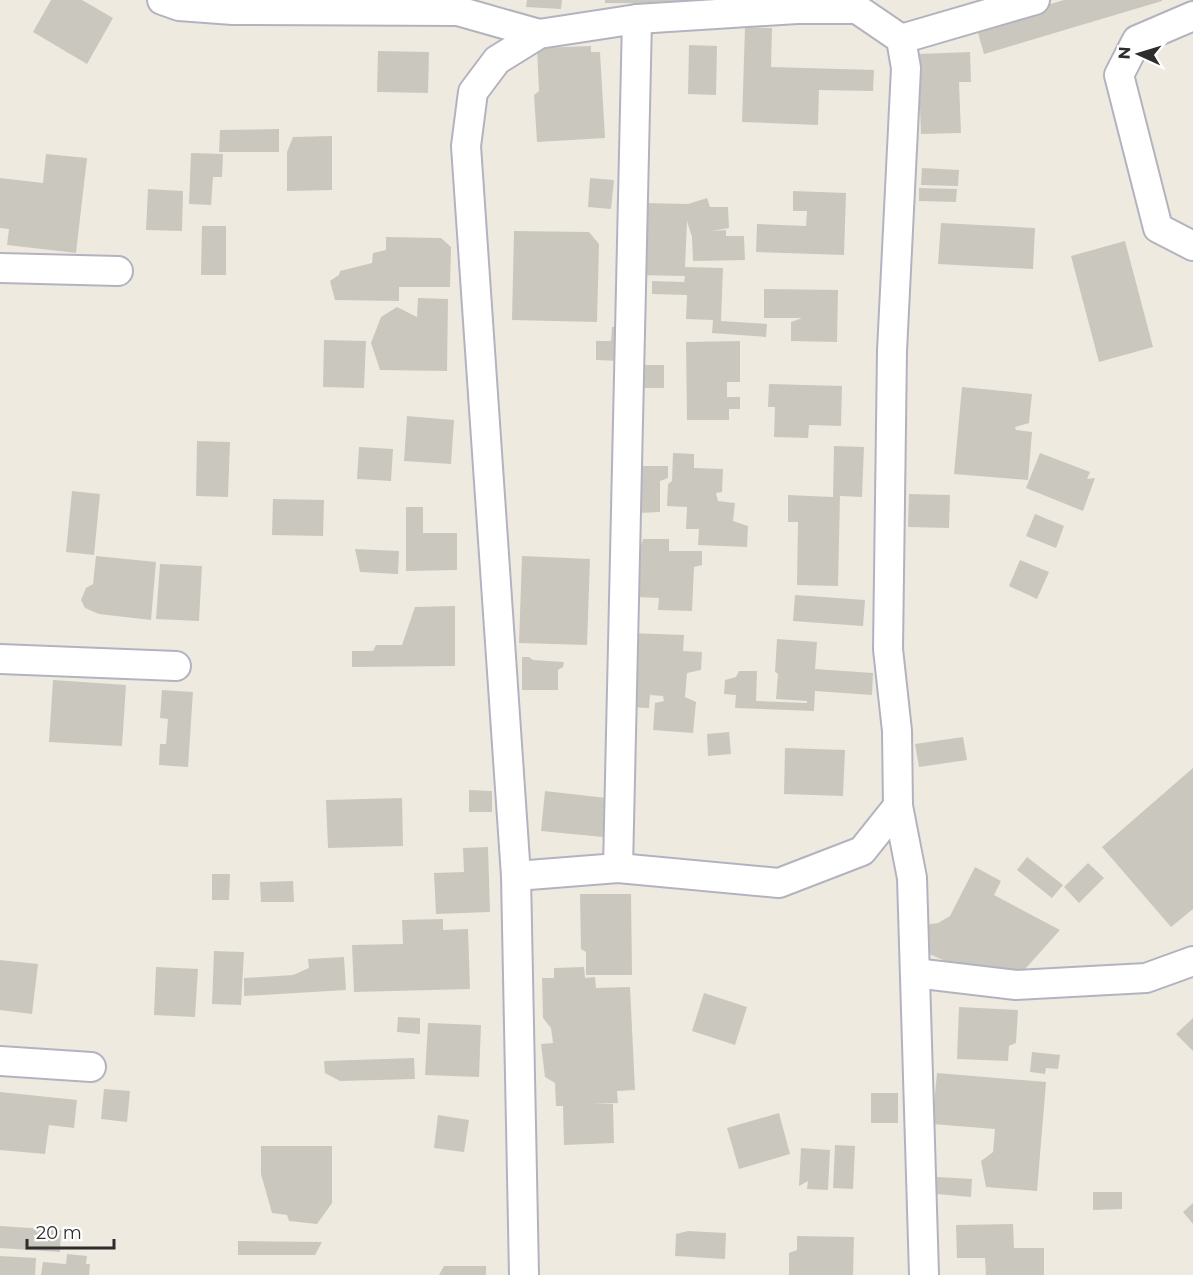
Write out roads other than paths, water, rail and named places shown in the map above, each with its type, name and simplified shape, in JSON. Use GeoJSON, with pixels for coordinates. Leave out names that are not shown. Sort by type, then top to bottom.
{"type":"FeatureCollection","features":[{"type":"Feature","properties":{"kind":"street"},"geometry":{"type":"LineString","coordinates":[[162,0],[179,6],[233,10],[458,11],[539,34]]}},
{"type":"Feature","properties":{"kind":"street"},"geometry":{"type":"LineString","coordinates":[[901,39],[1035,0]]}},
{"type":"Feature","properties":{"kind":"street"},"geometry":{"type":"LineString","coordinates":[[525,1275],[516,876],[466,146],[473,92],[497,60],[539,34],[637,20],[813,4],[857,9],[901,39],[906,68],[892,351],[888,649],[897,731],[898,806],[912,878],[924,1275]]}},
{"type":"Feature","properties":{"kind":"street"},"geometry":{"type":"LineString","coordinates":[[1193,16],[1137,40],[1119,75],[1158,228],[1193,246]]}},
{"type":"Feature","properties":{"kind":"street"},"geometry":{"type":"LineString","coordinates":[[618,868],[637,20]]}},
{"type":"Feature","properties":{"kind":"street"},"geometry":{"type":"LineString","coordinates":[[0,268],[118,272]]}},
{"type":"Feature","properties":{"kind":"street"},"geometry":{"type":"LineString","coordinates":[[0,659],[176,666]]}},
{"type":"Feature","properties":{"kind":"street"},"geometry":{"type":"LineString","coordinates":[[516,876],[618,868],[779,883],[862,851],[898,806]]}},
{"type":"Feature","properties":{"kind":"street"},"geometry":{"type":"LineString","coordinates":[[915,973],[1016,985],[1146,978],[1193,961]]}},
{"type":"Feature","properties":{"kind":"street"},"geometry":{"type":"LineString","coordinates":[[0,1061],[91,1067]]}}]}
